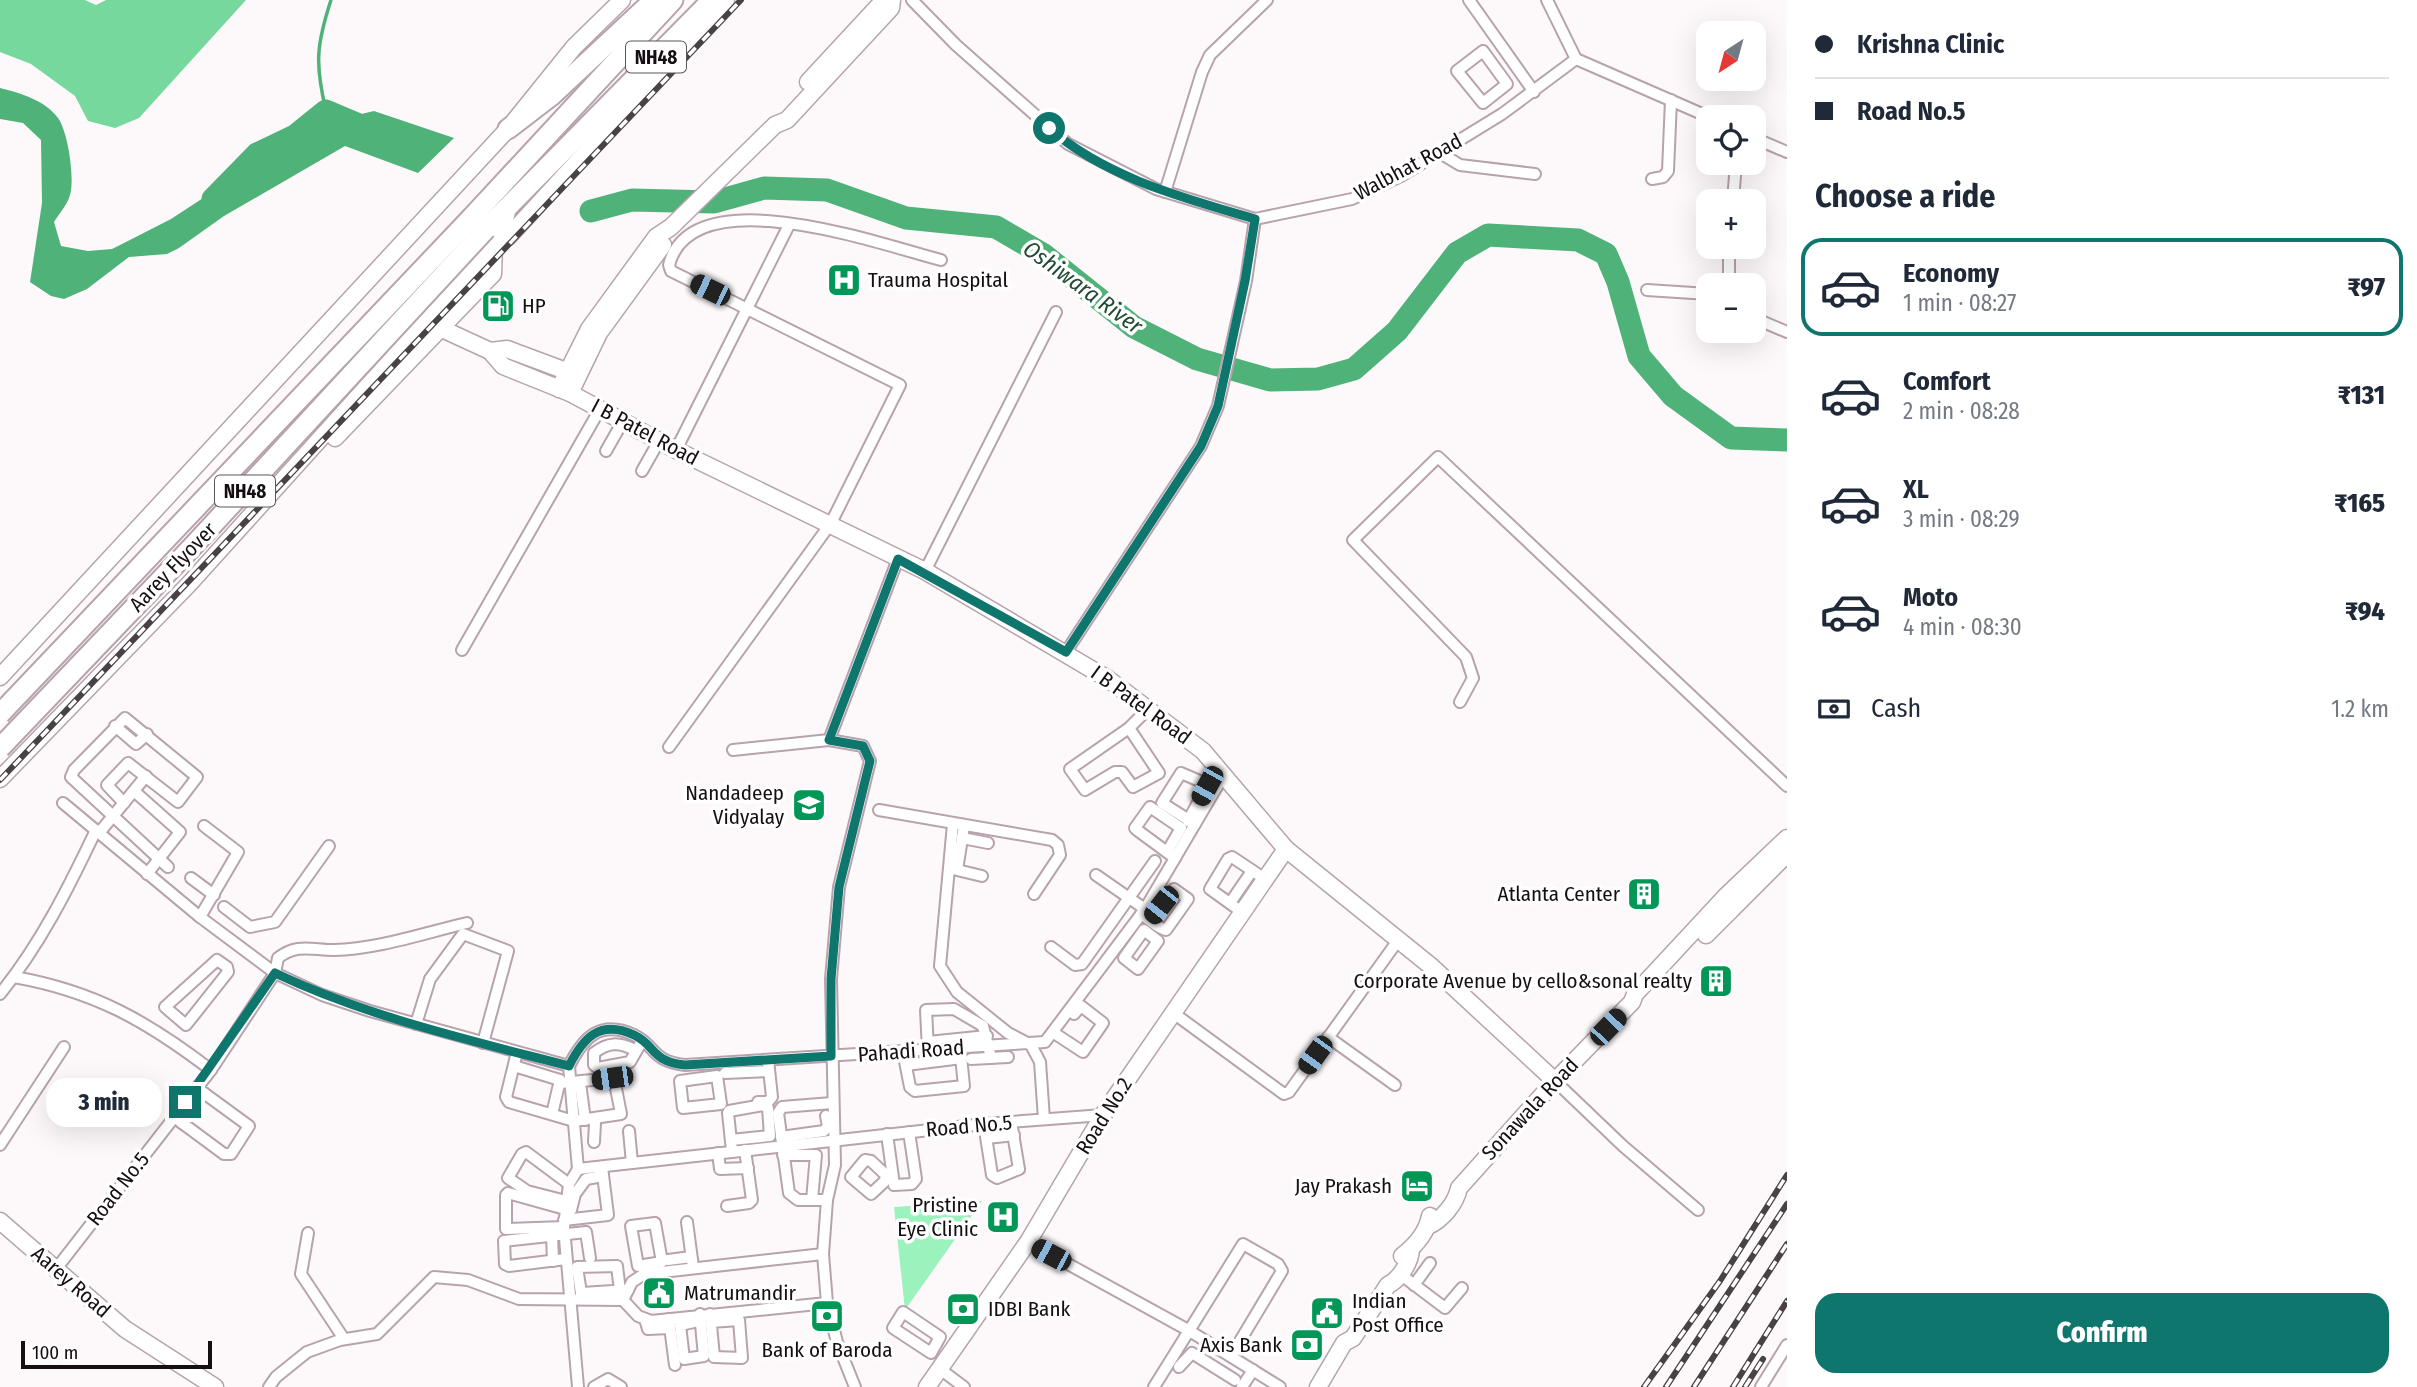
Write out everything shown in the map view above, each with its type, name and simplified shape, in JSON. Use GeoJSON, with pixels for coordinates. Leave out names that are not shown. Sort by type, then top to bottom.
{"type":"FeatureCollection","features":[{"type":"Feature","properties":{"kind":"highway"},"geometry":{"type":"LineString","coordinates":[[508,129],[551,96],[654,0]]}},
{"type":"Feature","properties":{"kind":"highway","name":"NH48"},"geometry":{"type":"LineString","coordinates":[[484,231],[673,0]]}},
{"type":"Feature","properties":{"kind":"highway","name":"NH48"},"geometry":{"type":"LineString","coordinates":[[484,231],[712,0]]}},
{"type":"Feature","properties":{"kind":"highway","name":"Aarey Flyover"},"geometry":{"type":"LineString","coordinates":[[0,713],[484,231]]}},
{"type":"Feature","properties":{"kind":"highway","name":"Aarey Flyover"},"geometry":{"type":"LineString","coordinates":[[0,748],[192,547],[484,231]]}},
{"type":"Feature","properties":{"kind":"street"},"geometry":{"type":"LineString","coordinates":[[0,677],[508,129],[574,47],[622,0]]}},
{"type":"Feature","properties":{"kind":"street"},"geometry":{"type":"LineString","coordinates":[[0,779],[434,325],[484,231],[508,237],[726,0]]}},
{"type":"Feature","properties":{"kind":"street"},"geometry":{"type":"LineString","coordinates":[[775,125],[780,113],[884,0]]}},
{"type":"Feature","properties":{"kind":"street"},"geometry":{"type":"LineString","coordinates":[[564,391],[599,333],[665,243],[677,222],[751,147],[775,125],[788,120],[891,8],[892,0]]}},
{"type":"Feature","properties":{"kind":"street","name":"Walbhat Road"},"geometry":{"type":"LineString","coordinates":[[912,0],[956,45],[1068,144],[1165,192],[1255,219],[1352,199],[1440,153],[1534,92],[1576,59]]}},
{"type":"Feature","properties":{"kind":"street"},"geometry":{"type":"LineString","coordinates":[[1165,192],[1202,72],[1210,55],[1267,0]]}},
{"type":"Feature","properties":{"kind":"street"},"geometry":{"type":"LineString","coordinates":[[1469,0],[1534,92]]}},
{"type":"Feature","properties":{"kind":"street"},"geometry":{"type":"LineString","coordinates":[[1547,0],[1576,59],[1696,111]]}},
{"type":"Feature","properties":{"kind":"street"},"geometry":{"type":"LineString","coordinates":[[1483,51],[1507,84],[1490,97],[1482,103],[1457,71],[1483,51]]}},
{"type":"Feature","properties":{"kind":"street"},"geometry":{"type":"LineString","coordinates":[[1490,97],[1502,114]]}},
{"type":"Feature","properties":{"kind":"street"},"geometry":{"type":"LineString","coordinates":[[1652,178],[1663,177],[1668,171],[1671,100]]}},
{"type":"Feature","properties":{"kind":"street"},"geometry":{"type":"LineString","coordinates":[[1766,143],[1787,152]]}},
{"type":"Feature","properties":{"kind":"street"},"geometry":{"type":"LineString","coordinates":[[1440,153],[1452,163],[1468,167],[1535,174]]}},
{"type":"Feature","properties":{"kind":"street"},"geometry":{"type":"LineString","coordinates":[[669,747],[831,523],[900,385],[671,271],[668,267],[670,259],[683,237],[713,223],[737,219],[851,236],[941,260]]}},
{"type":"Feature","properties":{"kind":"street"},"geometry":{"type":"LineString","coordinates":[[1066,652],[1190,467],[1218,406],[1255,219]]}},
{"type":"Feature","properties":{"kind":"street"},"geometry":{"type":"LineString","coordinates":[[676,450],[789,225]]}},
{"type":"Feature","properties":{"kind":"street"},"geometry":{"type":"LineString","coordinates":[[1647,290],[1696,293]]}},
{"type":"Feature","properties":{"kind":"street"},"geometry":{"type":"LineString","coordinates":[[925,571],[1056,312]]}},
{"type":"Feature","properties":{"kind":"street"},"geometry":{"type":"LineString","coordinates":[[1766,322],[1787,332]]}},
{"type":"Feature","properties":{"kind":"street","name":"I B Patel Road"},"geometry":{"type":"LineString","coordinates":[[434,325],[490,351],[503,366],[564,391],[676,450],[925,571],[1066,652],[1203,751],[1225,773],[1286,849],[1399,939],[1555,1081]]}},
{"type":"Feature","properties":{"kind":"street"},"geometry":{"type":"LineString","coordinates":[[490,351],[508,349],[573,374]]}},
{"type":"Feature","properties":{"kind":"street"},"geometry":{"type":"LineString","coordinates":[[462,650],[600,409]]}},
{"type":"Feature","properties":{"kind":"street"},"geometry":{"type":"LineString","coordinates":[[606,451],[623,421]]}},
{"type":"Feature","properties":{"kind":"street"},"geometry":{"type":"LineString","coordinates":[[642,471],[659,441]]}},
{"type":"Feature","properties":{"kind":"street"},"geometry":{"type":"LineString","coordinates":[[1460,702],[1473,678],[1466,657],[1353,540],[1438,457],[1787,786]]}},
{"type":"Feature","properties":{"kind":"street"},"geometry":{"type":"LineString","coordinates":[[829,740],[898,559]]}},
{"type":"Feature","properties":{"kind":"street"},"geometry":{"type":"LineString","coordinates":[[1129,728],[1158,773],[1133,787],[1122,772],[1115,772],[1085,790],[1070,769],[1129,728],[1148,709]]}},
{"type":"Feature","properties":{"kind":"street"},"geometry":{"type":"LineString","coordinates":[[0,713],[33,743]]}},
{"type":"Feature","properties":{"kind":"street"},"geometry":{"type":"LineString","coordinates":[[124,803],[110,790],[108,783],[128,763],[178,802],[197,777],[125,718],[71,775],[164,863]]}},
{"type":"Feature","properties":{"kind":"street"},"geometry":{"type":"LineString","coordinates":[[733,750],[829,740],[863,746],[869,755],[869,769],[839,887],[831,979],[827,1128],[813,1137]]}},
{"type":"Feature","properties":{"kind":"street"},"geometry":{"type":"LineString","coordinates":[[1031,1045],[1045,1042],[1056,1034],[1111,956],[1135,931],[1171,855],[1212,787],[1225,773]]}},
{"type":"Feature","properties":{"kind":"street"},"geometry":{"type":"LineString","coordinates":[[1191,822],[1162,803],[1181,774],[1212,787]]}},
{"type":"Feature","properties":{"kind":"street"},"geometry":{"type":"LineString","coordinates":[[0,994],[14,977],[70,884],[98,831],[146,776]]}},
{"type":"Feature","properties":{"kind":"street"},"geometry":{"type":"LineString","coordinates":[[134,791],[180,832],[164,863],[147,874]]}},
{"type":"Feature","properties":{"kind":"street"},"geometry":{"type":"LineString","coordinates":[[63,803],[200,917],[275,973],[322,995],[569,1066],[570,1083],[588,1128]]}},
{"type":"Feature","properties":{"kind":"street"},"geometry":{"type":"LineString","coordinates":[[1171,855],[1137,830],[1136,825],[1150,807],[1180,826],[1183,835]]}},
{"type":"Feature","properties":{"kind":"street"},"geometry":{"type":"LineString","coordinates":[[879,810],[960,829],[1052,840],[1058,845],[1060,855],[1034,894]]}},
{"type":"Feature","properties":{"kind":"street"},"geometry":{"type":"LineString","coordinates":[[200,917],[238,852],[204,826]]}},
{"type":"Feature","properties":{"kind":"street"},"geometry":{"type":"LineString","coordinates":[[960,829],[988,842]]}},
{"type":"Feature","properties":{"kind":"street"},"geometry":{"type":"LineString","coordinates":[[960,829],[957,870],[982,876]]}},
{"type":"Feature","properties":{"kind":"street"},"geometry":{"type":"LineString","coordinates":[[960,829],[940,966],[948,983],[957,992],[1008,1033],[1031,1045],[1040,1062],[1044,1119]]}},
{"type":"Feature","properties":{"kind":"street","name":"Sonawala Road"},"geometry":{"type":"LineString","coordinates":[[1318,1387],[1344,1343],[1353,1338],[1394,1280],[1388,1277],[1428,1226],[1430,1216],[1443,1199],[1450,1191],[1459,1188],[1555,1081],[1632,1002],[1636,994],[1726,896],[1787,838]]}},
{"type":"Feature","properties":{"kind":"street"},"geometry":{"type":"LineString","coordinates":[[223,907],[250,927],[275,922],[282,917],[329,846]]}},
{"type":"Feature","properties":{"kind":"street","name":"Road No.2"},"geometry":{"type":"LineString","coordinates":[[927,1387],[941,1357],[1028,1242],[1103,1115],[1172,1013],[1236,907],[1259,875],[1286,849]]}},
{"type":"Feature","properties":{"kind":"street","name":"Sonawala Road"},"geometry":{"type":"LineString","coordinates":[[1632,1002],[1641,999],[1787,854]]}},
{"type":"Feature","properties":{"kind":"street"},"geometry":{"type":"LineString","coordinates":[[1236,907],[1209,888],[1228,859],[1232,857],[1259,875]]}},
{"type":"Feature","properties":{"kind":"street"},"geometry":{"type":"LineString","coordinates":[[1051,947],[1078,966],[1155,861]]}},
{"type":"Feature","properties":{"kind":"street"},"geometry":{"type":"LineString","coordinates":[[1096,875],[1129,898],[1145,914]]}},
{"type":"Feature","properties":{"kind":"street"},"geometry":{"type":"LineString","coordinates":[[191,878],[214,895]]}},
{"type":"Feature","properties":{"kind":"street","name":"Road No.5"},"geometry":{"type":"LineString","coordinates":[[56,1269],[200,1090],[275,973],[278,958],[289,949],[335,950],[391,941],[467,923]]}},
{"type":"Feature","properties":{"kind":"street"},"geometry":{"type":"LineString","coordinates":[[227,967],[217,960],[213,961],[165,1006],[183,1023],[189,1024],[228,972],[227,967],[250,927]]}},
{"type":"Feature","properties":{"kind":"street"},"geometry":{"type":"LineString","coordinates":[[416,1024],[430,979],[463,934],[508,951],[483,1043]]}},
{"type":"Feature","properties":{"kind":"street"},"geometry":{"type":"LineString","coordinates":[[1172,1013],[1284,1094],[1399,939]]}},
{"type":"Feature","properties":{"kind":"street"},"geometry":{"type":"LineString","coordinates":[[1096,945],[1111,956]]}},
{"type":"Feature","properties":{"kind":"street"},"geometry":{"type":"LineString","coordinates":[[14,977],[90,997],[143,1020],[211,1070]]}},
{"type":"Feature","properties":{"kind":"street"},"geometry":{"type":"LineString","coordinates":[[1056,1034],[1083,1052],[1103,1023],[1081,1006],[1075,1009]]}},
{"type":"Feature","properties":{"kind":"street"},"geometry":{"type":"LineString","coordinates":[[928,1046],[925,1012],[928,1009],[954,1009],[981,1025],[988,1040],[991,1058]]}},
{"type":"Feature","properties":{"kind":"street"},"geometry":{"type":"LineString","coordinates":[[170,1039],[183,1023]]}},
{"type":"Feature","properties":{"kind":"street","name":"Pahadi Road"},"geometry":{"type":"LineString","coordinates":[[569,1066],[587,1036],[600,1031],[635,1035],[638,1046],[662,1059],[685,1065],[708,1064],[725,1068],[903,1051],[928,1046],[964,1050],[988,1040],[1031,1045]]}},
{"type":"Feature","properties":{"kind":"street"},"geometry":{"type":"LineString","coordinates":[[1328,1037],[1395,1085]]}},
{"type":"Feature","properties":{"kind":"street"},"geometry":{"type":"LineString","coordinates":[[0,1145],[64,1047]]}},
{"type":"Feature","properties":{"kind":"street"},"geometry":{"type":"LineString","coordinates":[[903,1051],[913,1091],[961,1087],[965,1084],[964,1050]]}},
{"type":"Feature","properties":{"kind":"street"},"geometry":{"type":"LineString","coordinates":[[906,1065],[964,1050],[991,1058],[1008,1057]]}},
{"type":"Feature","properties":{"kind":"street"},"geometry":{"type":"LineString","coordinates":[[517,1052],[507,1100],[588,1128]]}},
{"type":"Feature","properties":{"kind":"street"},"geometry":{"type":"LineString","coordinates":[[708,1064],[710,1077]]}},
{"type":"Feature","properties":{"kind":"street"},"geometry":{"type":"LineString","coordinates":[[685,1065],[687,1080]]}},
{"type":"Feature","properties":{"kind":"street"},"geometry":{"type":"LineString","coordinates":[[725,1068],[727,1101],[732,1104],[770,1100],[769,1065]]}},
{"type":"Feature","properties":{"kind":"street"},"geometry":{"type":"LineString","coordinates":[[514,1066],[570,1083],[616,1079],[621,1112],[575,1135]]}},
{"type":"Feature","properties":{"kind":"street"},"geometry":{"type":"LineString","coordinates":[[710,1077],[719,1078],[720,1105],[683,1108],[680,1082],[710,1077]]}},
{"type":"Feature","properties":{"kind":"street"},"geometry":{"type":"LineString","coordinates":[[1555,1081],[1623,1146],[1698,1210]]}},
{"type":"Feature","properties":{"kind":"street"},"geometry":{"type":"LineString","coordinates":[[551,1114],[570,1083]]}},
{"type":"Feature","properties":{"kind":"street"},"geometry":{"type":"LineString","coordinates":[[178,1120],[224,1154],[231,1154],[249,1126],[200,1090]]}},
{"type":"Feature","properties":{"kind":"street"},"geometry":{"type":"LineString","coordinates":[[829,1103],[835,1140],[835,1165],[827,1200],[822,1254],[827,1303],[837,1342],[855,1387]]}},
{"type":"Feature","properties":{"kind":"street"},"geometry":{"type":"LineString","coordinates":[[827,1200],[798,1200],[789,1194],[778,1114],[782,1107],[829,1103]]}},
{"type":"Feature","properties":{"kind":"street"},"geometry":{"type":"LineString","coordinates":[[727,1206],[751,1202],[749,1146],[770,1136],[766,1106],[730,1109],[731,1146]]}},
{"type":"Feature","properties":{"kind":"street","name":"Road No.5"},"geometry":{"type":"LineString","coordinates":[[578,1170],[603,1171],[632,1163],[718,1153],[731,1146],[782,1146],[813,1137],[835,1140],[888,1139],[984,1124],[1103,1115]]}},
{"type":"Feature","properties":{"kind":"street"},"geometry":{"type":"LineString","coordinates":[[984,1124],[992,1175],[997,1178],[1019,1169],[1012,1122]]}},
{"type":"Feature","properties":{"kind":"street"},"geometry":{"type":"LineString","coordinates":[[575,1135],[588,1128]]}},
{"type":"Feature","properties":{"kind":"street"},"geometry":{"type":"LineString","coordinates":[[629,1131],[632,1163]]}},
{"type":"Feature","properties":{"kind":"street"},"geometry":{"type":"LineString","coordinates":[[553,1261],[550,1232],[578,1170],[575,1135]]}},
{"type":"Feature","properties":{"kind":"street"},"geometry":{"type":"LineString","coordinates":[[987,1139],[1014,1135]]}},
{"type":"Feature","properties":{"kind":"street"},"geometry":{"type":"LineString","coordinates":[[888,1139],[894,1185],[912,1184],[916,1179],[910,1137]]}},
{"type":"Feature","properties":{"kind":"street"},"geometry":{"type":"LineString","coordinates":[[782,1146],[816,1155],[812,1200]]}},
{"type":"Feature","properties":{"kind":"street"},"geometry":{"type":"LineString","coordinates":[[718,1153],[722,1170],[748,1168]]}},
{"type":"Feature","properties":{"kind":"street"},"geometry":{"type":"LineString","coordinates":[[817,1165],[858,1168]]}},
{"type":"Feature","properties":{"kind":"street"},"geometry":{"type":"LineString","coordinates":[[550,1232],[506,1229],[506,1195],[508,1192],[608,1215],[603,1171],[581,1185],[573,1201],[562,1204]]}},
{"type":"Feature","properties":{"kind":"street"},"geometry":{"type":"LineString","coordinates":[[550,1232],[562,1204]]}},
{"type":"Feature","properties":{"kind":"street"},"geometry":{"type":"LineString","coordinates":[[562,1204],[565,1247],[581,1293],[624,1294]]}},
{"type":"Feature","properties":{"kind":"street"},"geometry":{"type":"LineString","coordinates":[[562,1204],[586,1233],[590,1258]]}},
{"type":"Feature","properties":{"kind":"street","name":"Aarey Road"},"geometry":{"type":"LineString","coordinates":[[0,1221],[125,1329],[215,1387]]}},
{"type":"Feature","properties":{"kind":"street"},"geometry":{"type":"LineString","coordinates":[[687,1222],[692,1262]]}},
{"type":"Feature","properties":{"kind":"street"},"geometry":{"type":"LineString","coordinates":[[643,1270],[636,1265],[631,1227],[633,1224],[656,1224],[664,1266]]}},
{"type":"Feature","properties":{"kind":"street"},"geometry":{"type":"LineString","coordinates":[[663,1225],[664,1266]]}},
{"type":"Feature","properties":{"kind":"street"},"geometry":{"type":"LineString","coordinates":[[550,1232],[507,1239],[503,1244],[505,1264],[509,1266],[553,1261],[570,1265],[617,1266],[629,1309],[645,1320],[669,1323],[827,1303]]}},
{"type":"Feature","properties":{"kind":"street"},"geometry":{"type":"LineString","coordinates":[[308,1233],[301,1274],[344,1339]]}},
{"type":"Feature","properties":{"kind":"street"},"geometry":{"type":"LineString","coordinates":[[1028,1242],[1188,1330],[1280,1387]]}},
{"type":"Feature","properties":{"kind":"street"},"geometry":{"type":"LineString","coordinates":[[1154,1387],[1238,1247],[1246,1244],[1278,1264],[1282,1270],[1231,1356]]}},
{"type":"Feature","properties":{"kind":"street"},"geometry":{"type":"LineString","coordinates":[[553,1248],[565,1247]]}},
{"type":"Feature","properties":{"kind":"street"},"geometry":{"type":"LineString","coordinates":[[269,1387],[276,1377],[307,1352],[344,1339],[376,1334],[434,1277],[468,1280],[519,1299],[572,1302],[624,1294],[643,1270],[692,1262],[822,1254]]}},
{"type":"Feature","properties":{"kind":"street"},"geometry":{"type":"LineString","coordinates":[[1414,1285],[1430,1263]]}},
{"type":"Feature","properties":{"kind":"street"},"geometry":{"type":"LineString","coordinates":[[570,1265],[578,1387]]}},
{"type":"Feature","properties":{"kind":"street"},"geometry":{"type":"LineString","coordinates":[[1394,1280],[1414,1285],[1445,1308],[1462,1288]]}},
{"type":"Feature","properties":{"kind":"street"},"geometry":{"type":"LineString","coordinates":[[706,1318],[714,1357],[740,1359],[744,1356],[740,1322],[731,1316]]}},
{"type":"Feature","properties":{"kind":"street"},"geometry":{"type":"LineString","coordinates":[[669,1323],[675,1365]]}},
{"type":"Feature","properties":{"kind":"street","name":"Sonawala Road"},"geometry":{"type":"LineString","coordinates":[[1328,1387],[1352,1348],[1353,1338]]}},
{"type":"Feature","properties":{"kind":"street"},"geometry":{"type":"LineString","coordinates":[[1761,1387],[1787,1345]]}},
{"type":"Feature","properties":{"kind":"street"},"geometry":{"type":"LineString","coordinates":[[1180,1367],[1192,1353],[1236,1385],[1249,1367]]}},
{"type":"Feature","properties":{"kind":"street"},"geometry":{"type":"LineString","coordinates":[[941,1357],[964,1387]]}},
{"type":"Feature","properties":{"kind":"street"},"geometry":{"type":"LineString","coordinates":[[594,1387],[608,1379],[621,1387]]}},
{"type":"Feature","properties":{"kind":"shaded area"},"geometry":{"type":"Polygon","coordinates":[[[0,0],[85,0],[96,5],[106,0],[246,0],[139,118],[115,128],[88,121],[75,96],[31,64],[0,52],[0,0]]]}},
{"type":"Feature","properties":{"kind":"shaded area"},"geometry":{"type":"Polygon","coordinates":[[[0,88],[24,95],[46,106],[62,125],[70,157],[72,181],[69,198],[54,222],[61,246],[88,251],[112,249],[171,219],[315,125],[374,111],[454,138],[418,173],[345,146],[224,216],[179,248],[167,254],[129,257],[87,289],[64,299],[51,296],[30,282],[42,203],[41,140],[23,123],[0,119],[0,88]]]}},
{"type":"Feature","properties":{"kind":"shaded area"},"geometry":{"type":"Polygon","coordinates":[[[982,1201],[905,1310],[894,1207],[982,1201]]]}},
{"type":"Feature","properties":{"kind":"waterway"},"geometry":{"type":"LineString","coordinates":[[326,111],[320,80],[319,55],[322,30],[331,0]]}},
{"type":"Feature","properties":{"kind":"waterway","name":"Oshiwara River"},"geometry":{"type":"LineString","coordinates":[[213,199],[257,154],[295,136],[326,111],[371,130]]}},
{"type":"Feature","properties":{"kind":"waterway","name":"Oshiwara River"},"geometry":{"type":"LineString","coordinates":[[591,211],[632,200],[714,202],[764,188],[827,190],[906,218],[996,227],[1044,255],[1134,327],[1197,359],[1270,380],[1318,379],[1354,369],[1397,331],[1457,253],[1488,235],[1578,240],[1606,254],[1618,282],[1639,356],[1673,396],[1731,438],[1787,440]]}},
{"type":"Feature","properties":{"kind":"railway"},"geometry":{"type":"LineString","coordinates":[[0,780],[741,0]]}},
{"type":"Feature","properties":{"kind":"railway"},"geometry":{"type":"LineString","coordinates":[[1644,1387],[1720,1281],[1787,1175]]}},
{"type":"Feature","properties":{"kind":"railway"},"geometry":{"type":"LineString","coordinates":[[1666,1387],[1787,1204]]}},
{"type":"Feature","properties":{"kind":"railway"},"geometry":{"type":"LineString","coordinates":[[1694,1387],[1787,1244]]}},
{"type":"Feature","properties":{"kind":"railway"},"geometry":{"type":"LineString","coordinates":[[1733,1387],[1787,1301]]}},
{"type":"Feature","properties":{"kind":"railway"},"geometry":{"type":"LineString","coordinates":[[1745,1387],[1763,1359]]}},
{"type":"Feature","properties":{"kind":"place","name":"Trauma Hospital"},"geometry":{"type":"Point","coordinates":[844,280]}},
{"type":"Feature","properties":{"kind":"place","name":"HP"},"geometry":{"type":"Point","coordinates":[498,306]}},
{"type":"Feature","properties":{"kind":"place","name":"Nandadeep Vidyalay"},"geometry":{"type":"Point","coordinates":[809,805]}},
{"type":"Feature","properties":{"kind":"place","name":"Atlanta Center"},"geometry":{"type":"Point","coordinates":[1644,894]}},
{"type":"Feature","properties":{"kind":"place","name":"Corporate Avenue by cello&sonal realty"},"geometry":{"type":"Point","coordinates":[1716,981]}},
{"type":"Feature","properties":{"kind":"place","name":"Jay Prakash"},"geometry":{"type":"Point","coordinates":[1417,1186]}},
{"type":"Feature","properties":{"kind":"place","name":"Pristine Eye Clinic"},"geometry":{"type":"Point","coordinates":[1003,1217]}},
{"type":"Feature","properties":{"kind":"place","name":"Matrumandir"},"geometry":{"type":"Point","coordinates":[659,1293]}},
{"type":"Feature","properties":{"kind":"place","name":"IDBI Bank"},"geometry":{"type":"Point","coordinates":[963,1309]}},
{"type":"Feature","properties":{"kind":"place","name":"Indian Post Office"},"geometry":{"type":"Point","coordinates":[1327,1313]}},
{"type":"Feature","properties":{"kind":"place","name":"Bank of Baroda"},"geometry":{"type":"Point","coordinates":[827,1316]}},
{"type":"Feature","properties":{"kind":"place","name":"Axis Bank"},"geometry":{"type":"Point","coordinates":[1307,1345]}},
{"type":"Feature","properties":{"kind":"route"},"geometry":{"type":"LineString","coordinates":[[185,1102],[211,1070],[275,973],[322,995],[370,1011],[569,1066],[587,1036],[600,1031],[635,1035],[662,1059],[685,1065],[831,1056],[831,979],[839,887],[870,761],[867,749],[863,746],[829,740],[898,559],[925,571],[1066,652],[1190,467],[1218,406],[1245,281],[1255,219],[1156,189],[1068,144],[1049,128]]}}]}
